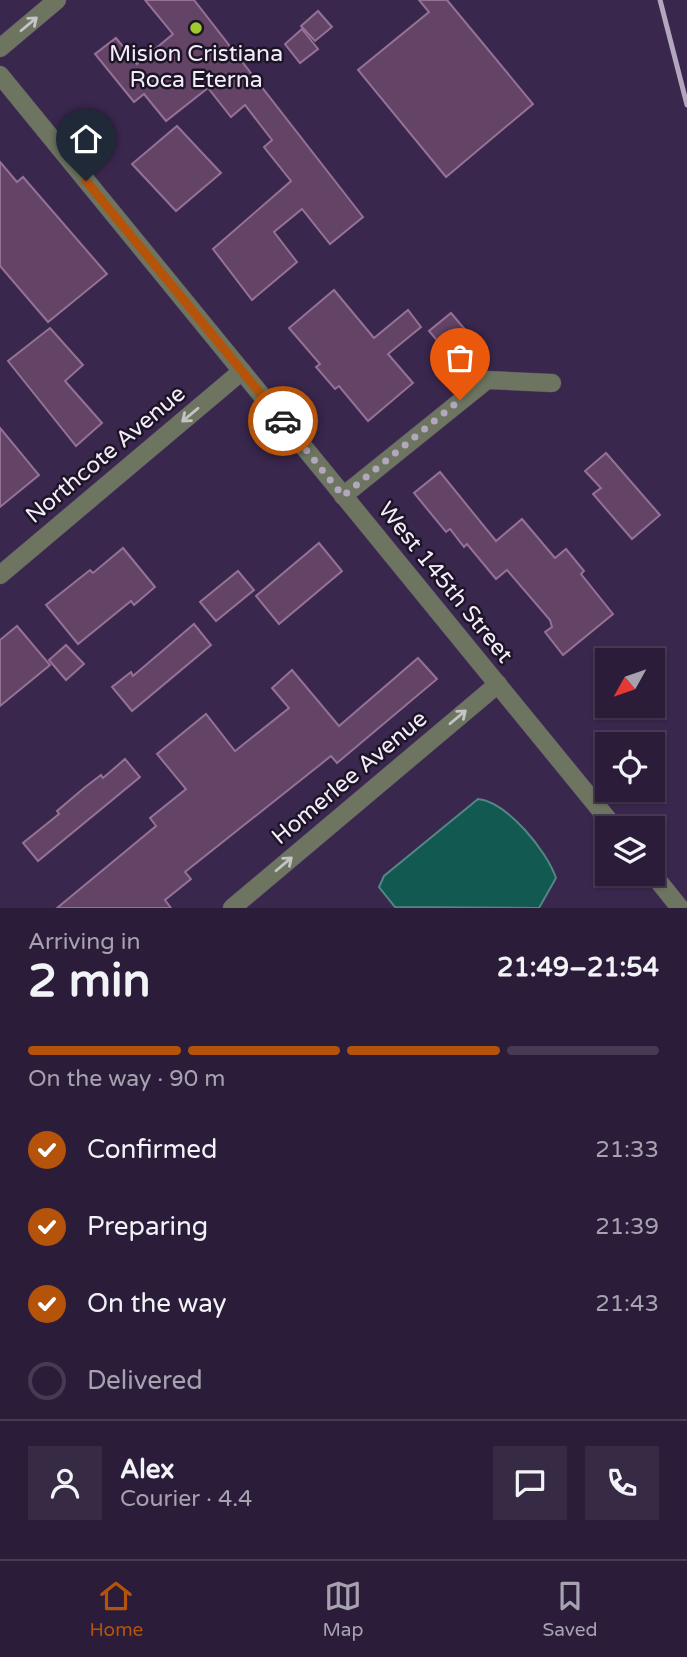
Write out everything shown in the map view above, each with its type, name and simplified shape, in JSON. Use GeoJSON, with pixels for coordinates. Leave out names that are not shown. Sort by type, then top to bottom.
{"type":"FeatureCollection","features":[{"type":"Feature","properties":{"kind":"street"},"geometry":{"type":"LineString","coordinates":[[0,48],[57,0]]}},
{"type":"Feature","properties":{"kind":"street","name":"West 145th Street"},"geometry":{"type":"LineString","coordinates":[[0,75],[605,816]]}},
{"type":"Feature","properties":{"kind":"street","name":"Northcote Avenue"},"geometry":{"type":"LineString","coordinates":[[0,575],[242,371]]}},
{"type":"Feature","properties":{"kind":"street"},"geometry":{"type":"LineString","coordinates":[[343,496],[487,380],[552,383]]}},
{"type":"Feature","properties":{"kind":"street","name":"Homerlee Avenue"},"geometry":{"type":"LineString","coordinates":[[232,908],[498,684]]}},
{"type":"Feature","properties":{"kind":"street"},"geometry":{"type":"LineString","coordinates":[[662,886],[680,908]]}},
{"type":"Feature","properties":{"kind":"shaded area"},"geometry":{"type":"Polygon","coordinates":[[[478,799],[489,802],[513,818],[535,842],[551,867],[556,878],[539,908],[395,907],[379,887],[384,876],[478,799]]]}},
{"type":"Feature","properties":{"kind":"building"},"geometry":{"type":"Polygon","coordinates":[[[145,0],[194,0],[363,217],[330,244],[302,209],[274,232],[297,262],[252,300],[213,249],[291,181],[264,147],[272,140],[245,105],[231,117],[208,88],[166,121],[144,94],[134,102],[95,54],[116,38],[137,64],[173,34],[145,0]]]}},
{"type":"Feature","properties":{"kind":"building"},"geometry":{"type":"Polygon","coordinates":[[[419,0],[447,0],[533,104],[446,177],[358,70],[429,12],[419,0]]]}},
{"type":"Feature","properties":{"kind":"building"},"geometry":{"type":"Polygon","coordinates":[[[318,11],[332,27],[315,41],[301,26],[318,11]]]}},
{"type":"Feature","properties":{"kind":"building"},"geometry":{"type":"Polygon","coordinates":[[[302,29],[318,49],[300,63],[285,44],[302,29]]]}},
{"type":"Feature","properties":{"kind":"building"},"geometry":{"type":"Polygon","coordinates":[[[177,126],[221,173],[176,211],[132,164],[177,126]]]}},
{"type":"Feature","properties":{"kind":"building"},"geometry":{"type":"Polygon","coordinates":[[[0,162],[17,182],[23,177],[107,274],[48,322],[0,266],[0,162]]]}},
{"type":"Feature","properties":{"kind":"building"},"geometry":{"type":"Polygon","coordinates":[[[334,290],[374,338],[408,310],[421,327],[388,354],[413,383],[368,421],[339,386],[335,389],[316,367],[320,364],[289,328],[334,290]]]}},
{"type":"Feature","properties":{"kind":"building"},"geometry":{"type":"Polygon","coordinates":[[[451,313],[474,340],[452,358],[429,331],[451,313]]]}},
{"type":"Feature","properties":{"kind":"building"},"geometry":{"type":"Polygon","coordinates":[[[50,328],[83,365],[65,381],[102,423],[76,446],[8,361],[50,328]]]}},
{"type":"Feature","properties":{"kind":"building"},"geometry":{"type":"Polygon","coordinates":[[[0,428],[39,475],[0,507],[0,428]]]}},
{"type":"Feature","properties":{"kind":"building"},"geometry":{"type":"Polygon","coordinates":[[[606,453],[660,515],[632,539],[593,494],[601,488],[585,471],[606,453]]]}},
{"type":"Feature","properties":{"kind":"building"},"geometry":{"type":"Polygon","coordinates":[[[440,472],[496,541],[522,519],[555,558],[566,549],[584,571],[581,574],[613,614],[563,655],[545,632],[552,627],[550,620],[507,570],[496,579],[467,544],[464,547],[450,529],[446,532],[414,493],[440,472]]]}},
{"type":"Feature","properties":{"kind":"building"},"geometry":{"type":"Polygon","coordinates":[[[319,543],[342,571],[279,624],[256,596],[319,543]]]}},
{"type":"Feature","properties":{"kind":"building"},"geometry":{"type":"Polygon","coordinates":[[[123,548],[155,587],[134,605],[131,601],[78,644],[46,605],[90,570],[93,573],[123,548]]]}},
{"type":"Feature","properties":{"kind":"building"},"geometry":{"type":"Polygon","coordinates":[[[238,571],[254,590],[216,621],[200,602],[238,571]]]}},
{"type":"Feature","properties":{"kind":"building"},"geometry":{"type":"Polygon","coordinates":[[[194,624],[211,645],[132,711],[112,687],[131,672],[133,676],[194,624]]]}},
{"type":"Feature","properties":{"kind":"building"},"geometry":{"type":"Polygon","coordinates":[[[17,626],[50,665],[0,706],[0,640],[17,626]]]}},
{"type":"Feature","properties":{"kind":"building"},"geometry":{"type":"Polygon","coordinates":[[[66,645],[84,664],[66,680],[49,660],[66,645]]]}},
{"type":"Feature","properties":{"kind":"building"},"geometry":{"type":"Polygon","coordinates":[[[418,658],[437,679],[337,763],[331,756],[185,872],[191,879],[165,900],[171,908],[57,908],[156,826],[150,818],[186,789],[157,754],[206,714],[235,751],[289,708],[272,688],[292,670],[339,726],[418,658]]]}},
{"type":"Feature","properties":{"kind":"building"},"geometry":{"type":"Polygon","coordinates":[[[125,759],[140,777],[38,861],[23,843],[59,814],[57,811],[84,788],[101,775],[103,778],[125,759]]]}},
{"type":"Feature","properties":{"kind":"railway"},"geometry":{"type":"LineString","coordinates":[[660,0],[687,105]]}},
{"type":"Feature","properties":{"kind":"way so far"},"geometry":{"type":"LineString","coordinates":[[283,421],[343,496],[460,400]]}},
{"type":"Feature","properties":{"kind":"place","name":"Mision Cristiana Roca Eterna"},"geometry":{"type":"Point","coordinates":[196,28]}},
{"type":"Feature","properties":{"kind":"route"},"geometry":{"type":"LineString","coordinates":[[86,181],[283,421]]}}]}
